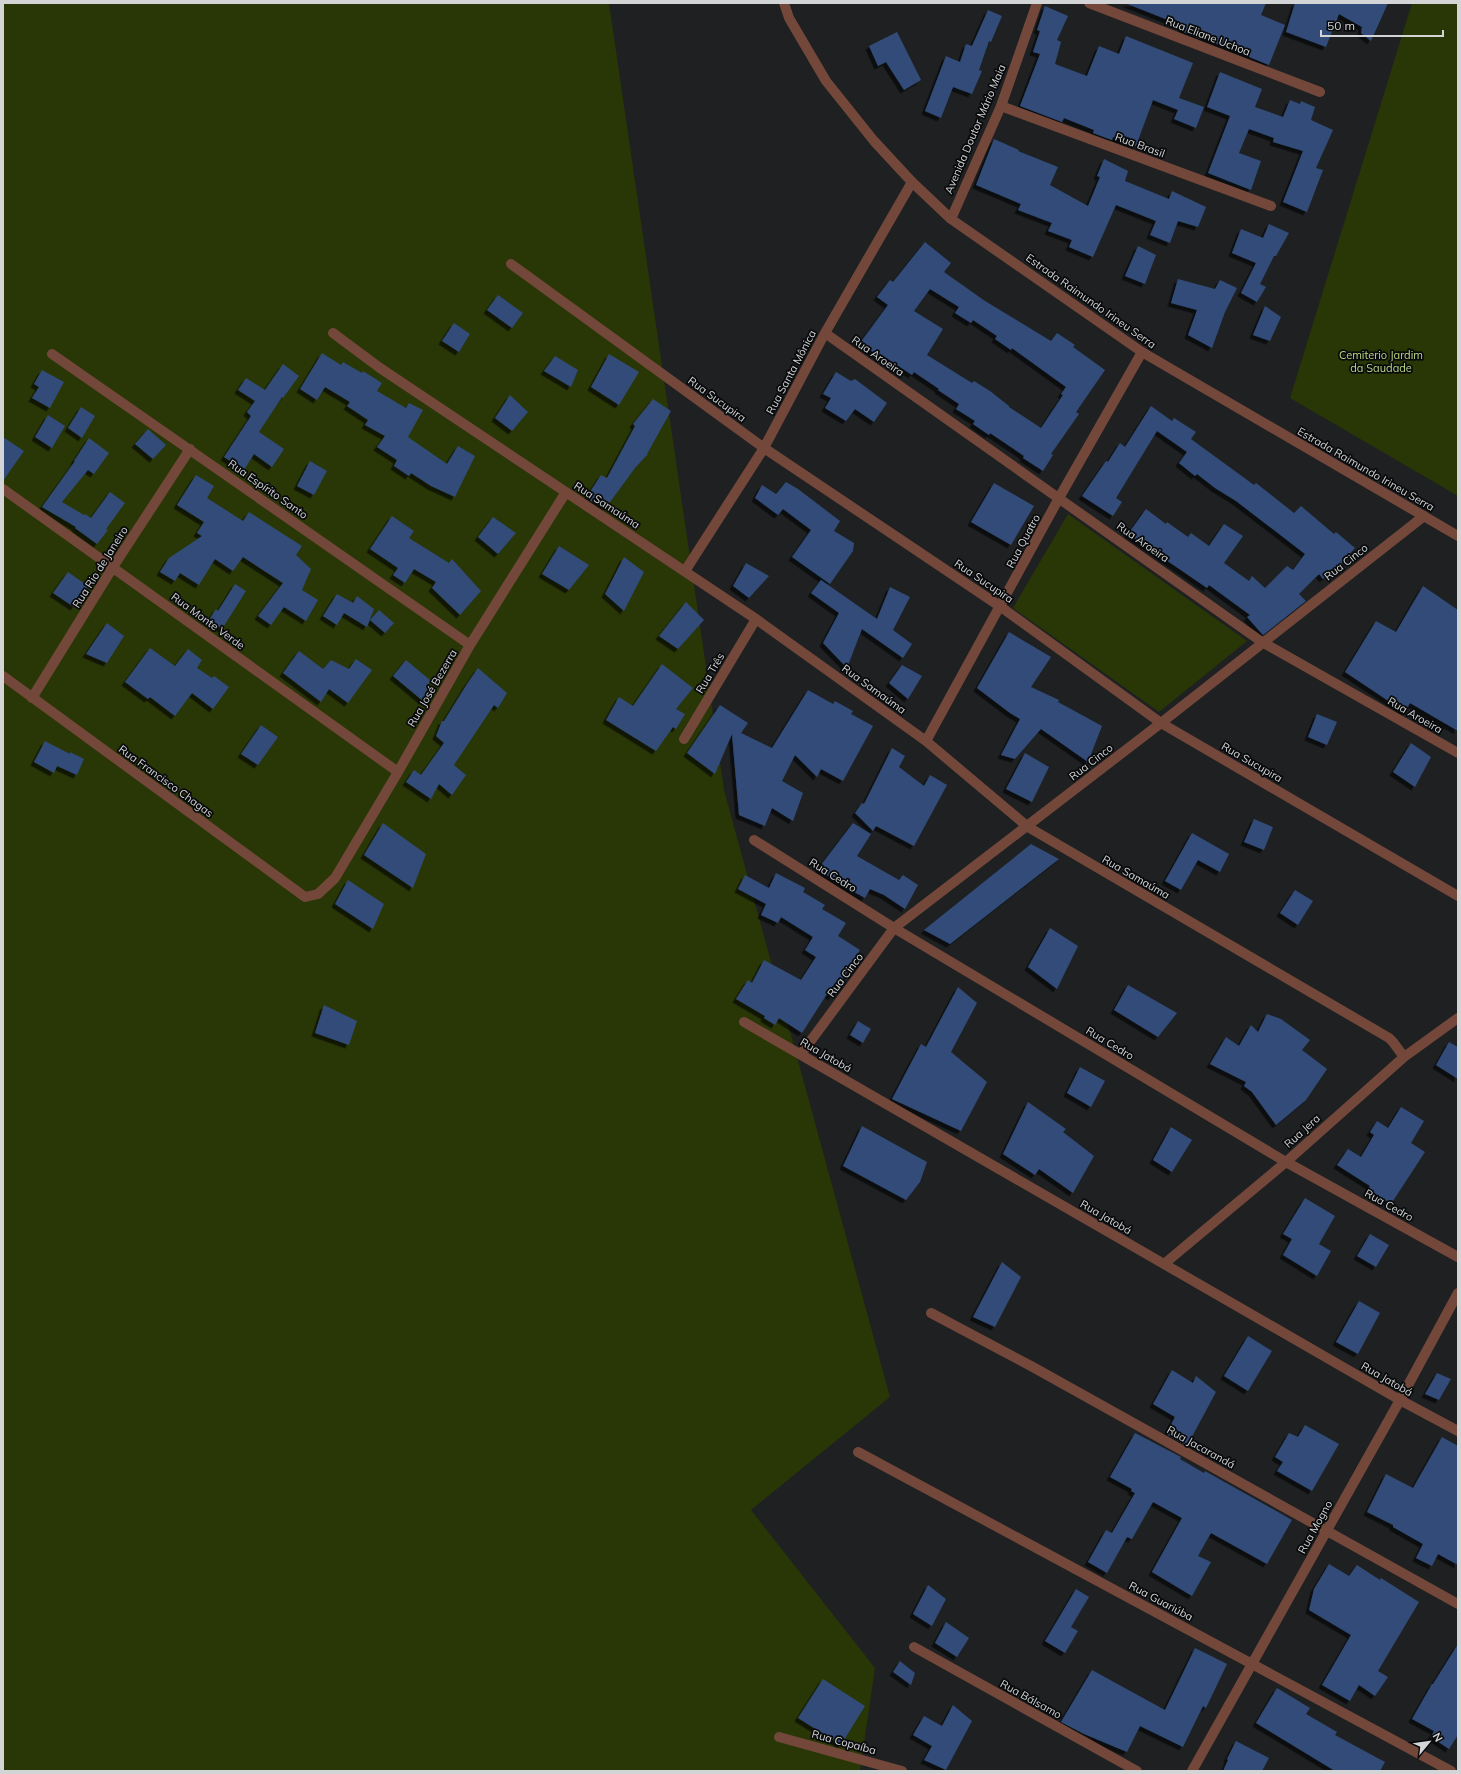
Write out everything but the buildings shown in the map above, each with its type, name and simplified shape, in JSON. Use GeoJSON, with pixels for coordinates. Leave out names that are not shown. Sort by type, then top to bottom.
{"type":"FeatureCollection","features":[{"type":"Feature","properties":{"kind":"street","name":"Estrada Raimundo Irineu Serra"},"geometry":{"type":"LineString","coordinates":[[784,3],[789,18],[826,81],[874,141],[912,182],[950,219],[1142,352],[1458,536]]}},
{"type":"Feature","properties":{"kind":"street","name":"Avenida Doutor Mário Maia"},"geometry":{"type":"LineString","coordinates":[[950,219],[1000,106],[1037,3]]}},
{"type":"Feature","properties":{"kind":"street","name":"Rua Eliane Uchoa"},"geometry":{"type":"LineString","coordinates":[[1089,3],[1320,92]]}},
{"type":"Feature","properties":{"kind":"street","name":"Rua Brasil"},"geometry":{"type":"LineString","coordinates":[[1000,106],[1271,206]]}},
{"type":"Feature","properties":{"kind":"street","name":"Rua Santa Mônica"},"geometry":{"type":"LineString","coordinates":[[685,571],[764,448],[825,334],[912,182]]}},
{"type":"Feature","properties":{"kind":"street","name":"Rua Sucupira"},"geometry":{"type":"LineString","coordinates":[[511,264],[764,448],[1001,607],[1161,723],[1458,896]]}},
{"type":"Feature","properties":{"kind":"street","name":"Rua Samaúma"},"geometry":{"type":"LineString","coordinates":[[333,333],[380,368],[756,619],[926,741],[1028,827],[1389,1038],[1404,1057]]}},
{"type":"Feature","properties":{"kind":"street","name":"Rua Aroeira"},"geometry":{"type":"LineString","coordinates":[[825,334],[1060,498],[1262,642],[1458,753]]}},
{"type":"Feature","properties":{"kind":"street","name":"Rua Quatro"},"geometry":{"type":"LineString","coordinates":[[926,741],[1142,352]]}},
{"type":"Feature","properties":{"kind":"street","name":"Rua Espírito Santo"},"geometry":{"type":"LineString","coordinates":[[52,354],[470,645]]}},
{"type":"Feature","properties":{"kind":"street","name":"Rua Rio de Janeiro"},"geometry":{"type":"LineString","coordinates":[[32,698],[113,567],[190,449]]}},
{"type":"Feature","properties":{"kind":"street","name":"Rua Monte Verde"},"geometry":{"type":"LineString","coordinates":[[3,489],[398,772]]}},
{"type":"Feature","properties":{"kind":"street","name":"Rua José Bezerra"},"geometry":{"type":"LineString","coordinates":[[318,894],[335,878],[398,772],[470,645],[566,492]]}},
{"type":"Feature","properties":{"kind":"street","name":"Rua Cinco"},"geometry":{"type":"LineString","coordinates":[[801,1054],[894,928],[1028,827],[1424,516]]}},
{"type":"Feature","properties":{"kind":"street","name":"Rua Três"},"geometry":{"type":"LineString","coordinates":[[684,739],[756,619]]}},
{"type":"Feature","properties":{"kind":"street","name":"Rua Francisco Chagas"},"geometry":{"type":"LineString","coordinates":[[3,676],[305,897],[318,894]]}},
{"type":"Feature","properties":{"kind":"street","name":"Rua Cedro"},"geometry":{"type":"LineString","coordinates":[[754,840],[894,928],[1286,1162],[1458,1257]]}},
{"type":"Feature","properties":{"kind":"street","name":"Rua Jera"},"geometry":{"type":"LineString","coordinates":[[1164,1264],[1286,1162],[1404,1057],[1458,1018]]}},
{"type":"Feature","properties":{"kind":"street","name":"Rua Jatobá"},"geometry":{"type":"LineString","coordinates":[[744,1022],[1400,1400],[1458,1431]]}},
{"type":"Feature","properties":{"kind":"street","name":"Rua Mogno"},"geometry":{"type":"LineString","coordinates":[[1192,1771],[1400,1400],[1458,1293]]}},
{"type":"Feature","properties":{"kind":"street","name":"Rua Jacarandá"},"geometry":{"type":"LineString","coordinates":[[931,1314],[1031,1366],[1458,1604]]}},
{"type":"Feature","properties":{"kind":"street","name":"Rua Guariúba"},"geometry":{"type":"LineString","coordinates":[[858,1452],[1451,1771]]}},
{"type":"Feature","properties":{"kind":"street","name":"Rua Bálsamo"},"geometry":{"type":"LineString","coordinates":[[914,1648],[1137,1771]]}},
{"type":"Feature","properties":{"kind":"street","name":"Rua Copaíba"},"geometry":{"type":"LineString","coordinates":[[779,1737],[902,1771]]}},
{"type":"Feature","properties":{"kind":"green space"},"geometry":{"type":"Polygon","coordinates":[[[3,3],[609,3],[724,790],[890,1397],[751,1510],[875,1668],[860,1771],[3,1771],[3,3]]]}},
{"type":"Feature","properties":{"kind":"green space","name":"Cemiterio Jardim da Saudade"},"geometry":{"type":"Polygon","coordinates":[[[1412,3],[1458,3],[1458,496],[1290,398],[1412,3]]]}},
{"type":"Feature","properties":{"kind":"green space"},"geometry":{"type":"Polygon","coordinates":[[[1068,514],[1247,641],[1159,712],[1013,608],[1068,514]]]}}]}
